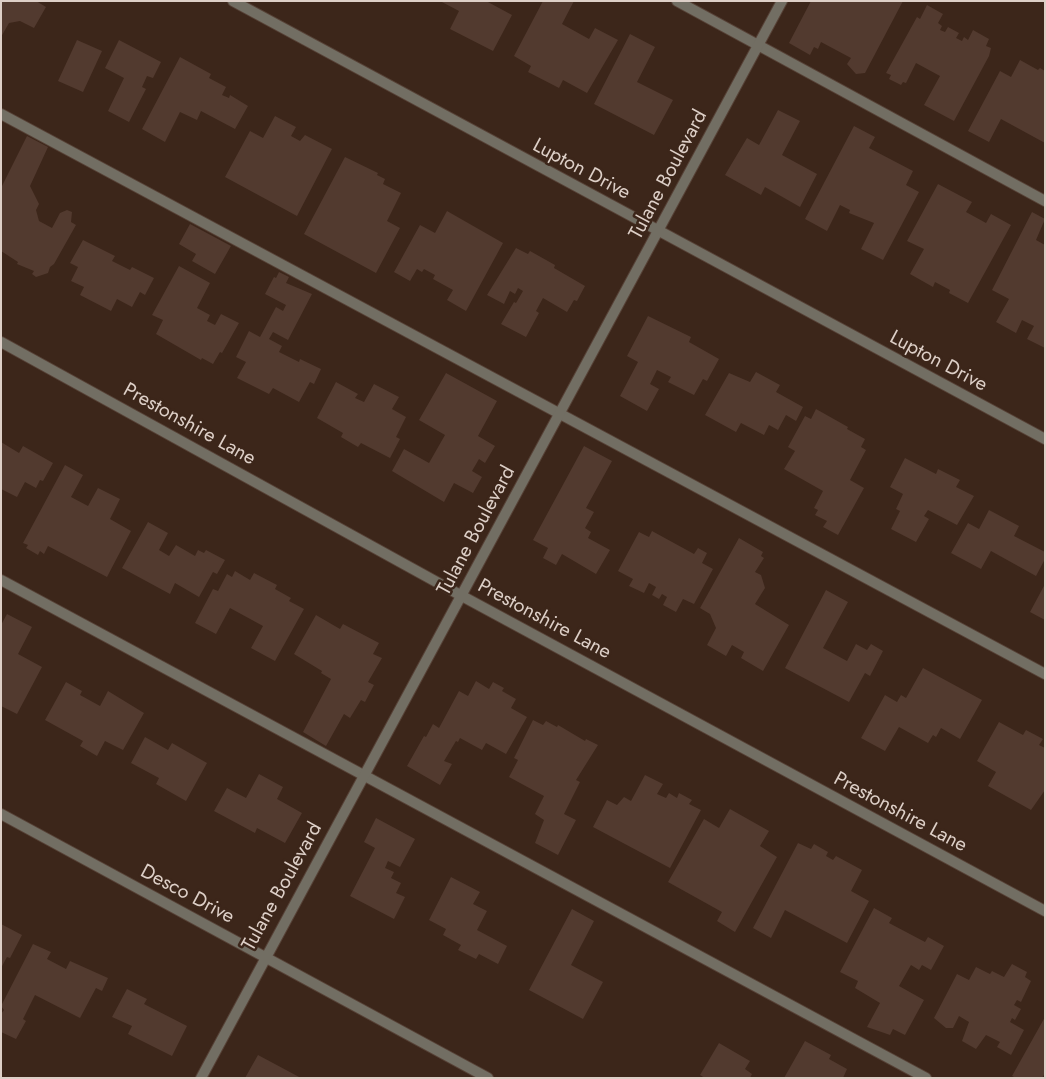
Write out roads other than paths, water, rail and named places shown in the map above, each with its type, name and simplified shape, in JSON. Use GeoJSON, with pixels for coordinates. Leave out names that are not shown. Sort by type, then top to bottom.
{"type":"FeatureCollection","features":[{"type":"Feature","properties":{"kind":"street","name":"Lupton Drive"},"geometry":{"type":"LineString","coordinates":[[233,1],[1045,439]]}},
{"type":"Feature","properties":{"kind":"street"},"geometry":{"type":"LineString","coordinates":[[677,1],[1045,201]]}},
{"type":"Feature","properties":{"kind":"street","name":"Tulane Boulevard"},"geometry":{"type":"LineString","coordinates":[[200,1078],[659,232],[782,1]]}},
{"type":"Feature","properties":{"kind":"street"},"geometry":{"type":"LineString","coordinates":[[1,114],[1045,674]]}},
{"type":"Feature","properties":{"kind":"street","name":"Prestonshire Lane"},"geometry":{"type":"LineString","coordinates":[[1,342],[462,596],[1045,911]]}},
{"type":"Feature","properties":{"kind":"street"},"geometry":{"type":"LineString","coordinates":[[1,580],[926,1078]]}},
{"type":"Feature","properties":{"kind":"street","name":"Desco Drive"},"geometry":{"type":"LineString","coordinates":[[1,814],[488,1078]]}}]}
